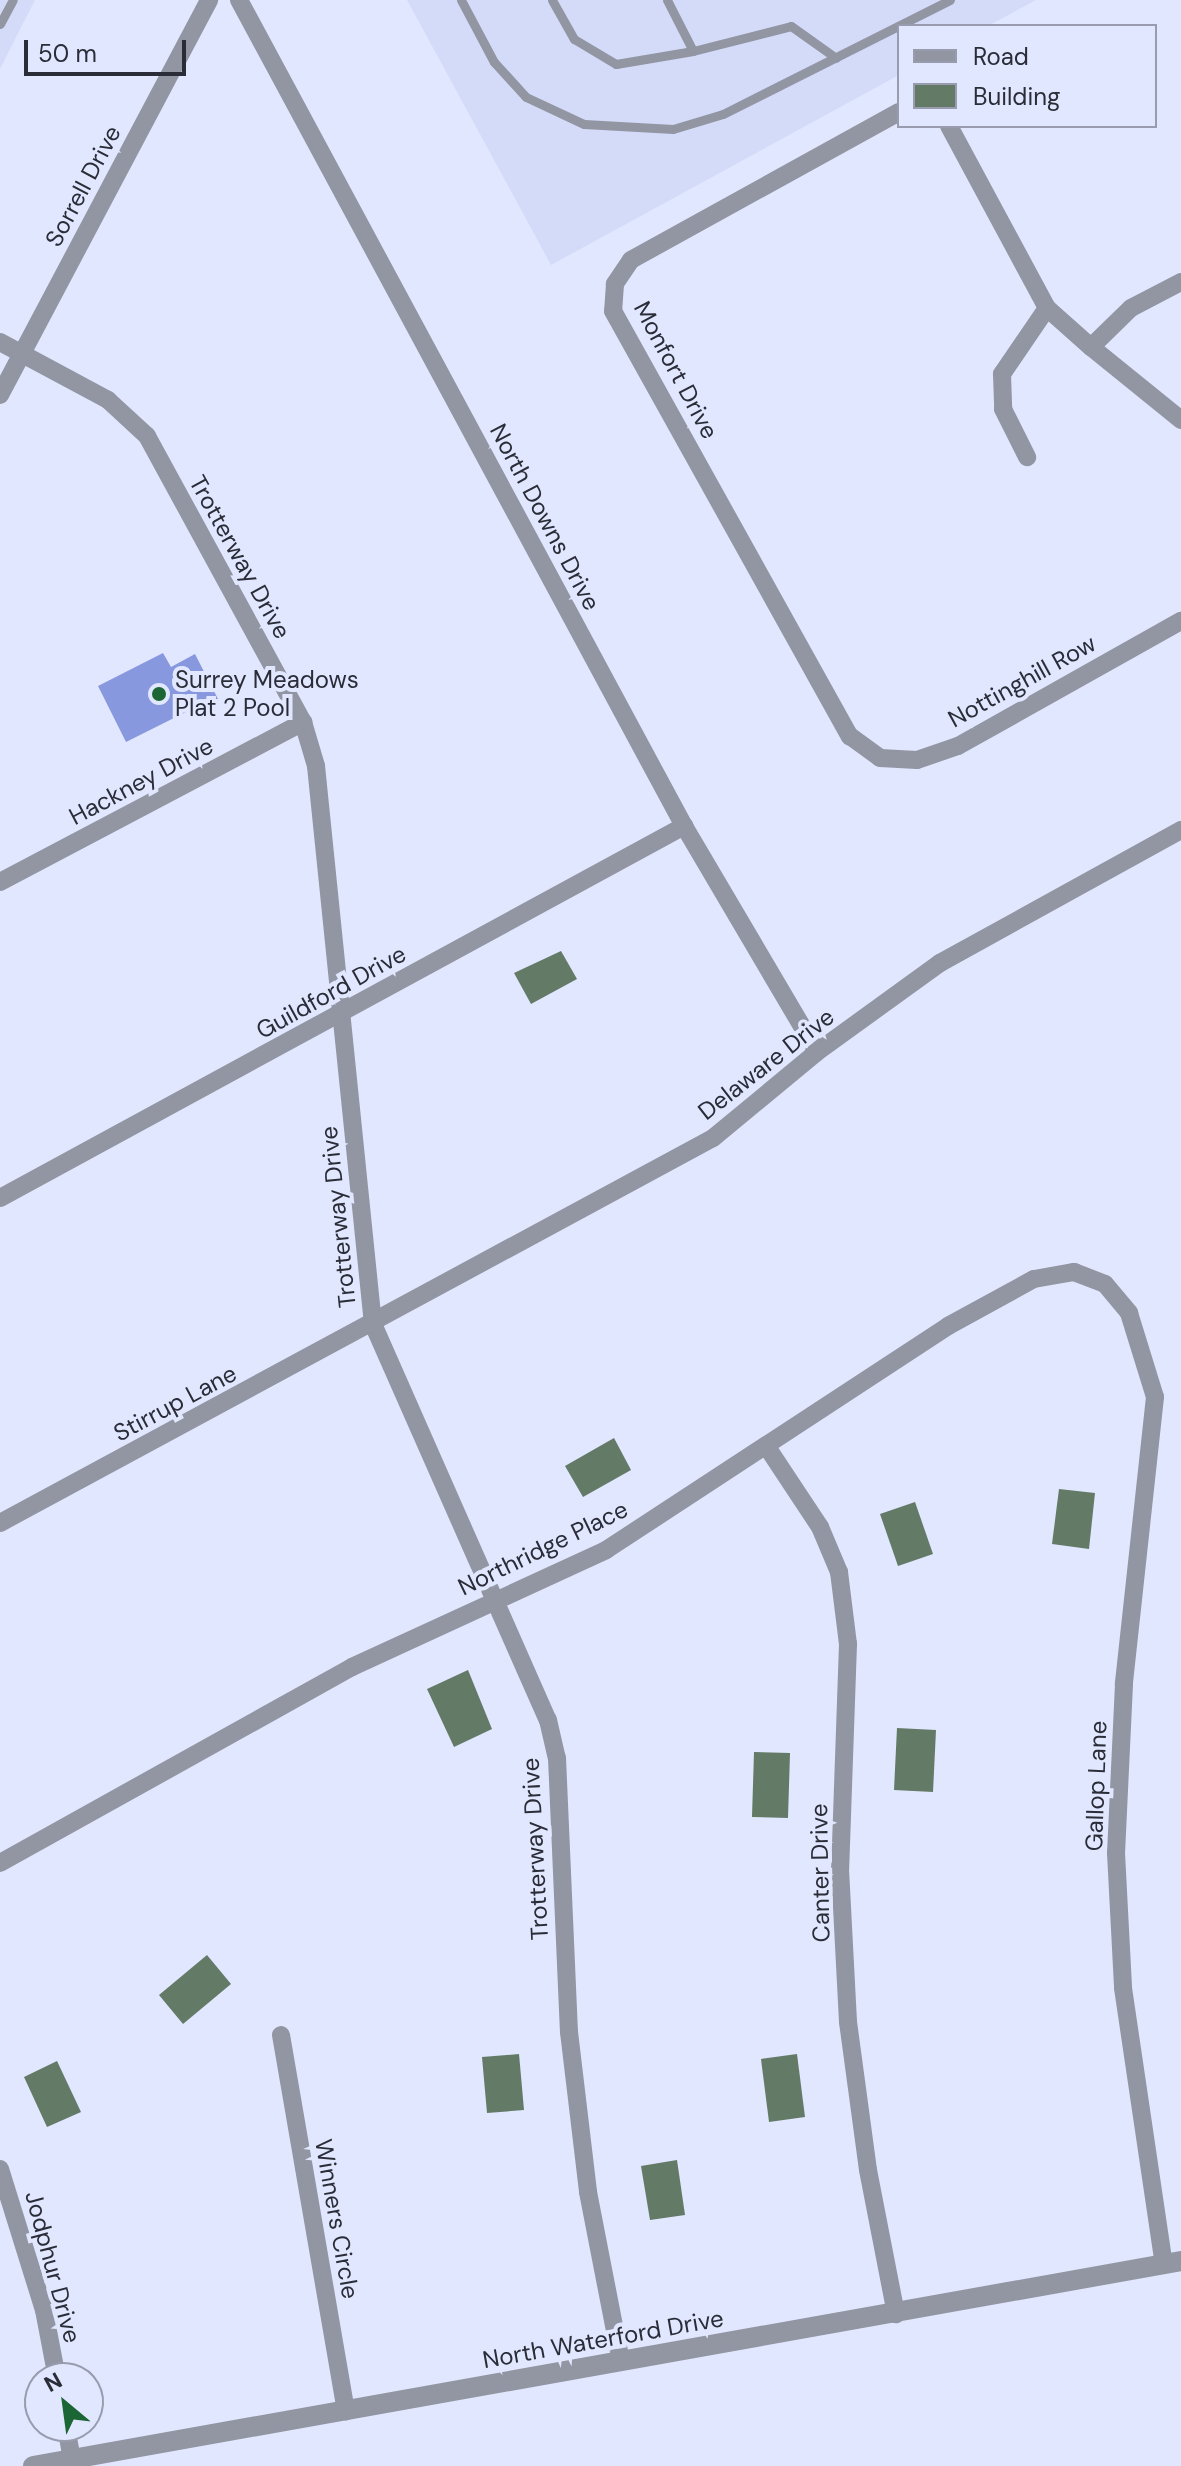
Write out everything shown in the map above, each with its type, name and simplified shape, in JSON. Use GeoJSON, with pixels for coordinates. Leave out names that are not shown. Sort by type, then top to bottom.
{"type":"FeatureCollection","features":[{"type":"Feature","properties":{"kind":"street","name":"Sorrell Drive"},"geometry":{"type":"LineString","coordinates":[[0,395],[209,0]]}},
{"type":"Feature","properties":{"kind":"street","name":"North Downs Drive"},"geometry":{"type":"LineString","coordinates":[[239,0],[684,826],[817,1052]]}},
{"type":"Feature","properties":{"kind":"street","name":"Monfort Drive"},"geometry":{"type":"LineString","coordinates":[[880,758],[850,736],[613,311],[615,284],[631,260],[897,113]]}},
{"type":"Feature","properties":{"kind":"street"},"geometry":{"type":"LineString","coordinates":[[950,128],[1047,308],[1181,420]]}},
{"type":"Feature","properties":{"kind":"street"},"geometry":{"type":"LineString","coordinates":[[1091,347],[1131,308],[1181,282]]}},
{"type":"Feature","properties":{"kind":"street"},"geometry":{"type":"LineString","coordinates":[[1027,457],[1003,409],[1002,374],[1047,308]]}},
{"type":"Feature","properties":{"kind":"street","name":"Trotterway Drive"},"geometry":{"type":"LineString","coordinates":[[0,342],[108,400],[147,436],[303,722],[316,766],[373,1324],[548,1720],[557,1758],[569,2032],[588,2192],[621,2361]]}},
{"type":"Feature","properties":{"kind":"street","name":"Nottinghill Row"},"geometry":{"type":"LineString","coordinates":[[880,758],[917,760],[958,746],[1181,621]]}},
{"type":"Feature","properties":{"kind":"street","name":"Hackney Drive"},"geometry":{"type":"LineString","coordinates":[[0,882],[303,722]]}},
{"type":"Feature","properties":{"kind":"street","name":"Guildford Drive"},"geometry":{"type":"LineString","coordinates":[[0,1198],[684,826]]}},
{"type":"Feature","properties":{"kind":"street","name":"Delaware Drive"},"geometry":{"type":"LineString","coordinates":[[373,1324],[713,1138],[817,1052],[940,963],[1181,830]]}},
{"type":"Feature","properties":{"kind":"street","name":"Northridge Place"},"geometry":{"type":"LineString","coordinates":[[0,1863],[352,1667],[606,1550],[948,1326],[1034,1279],[1074,1272],[1105,1284],[1129,1313]]}},
{"type":"Feature","properties":{"kind":"street","name":"Gallop Lane"},"geometry":{"type":"LineString","coordinates":[[1129,1313],[1155,1397],[1124,1684],[1116,1853],[1123,1988],[1172,2262]]}},
{"type":"Feature","properties":{"kind":"street","name":"Stirrup Lane"},"geometry":{"type":"LineString","coordinates":[[0,1523],[373,1324]]}},
{"type":"Feature","properties":{"kind":"street","name":"Canter Drive"},"geometry":{"type":"LineString","coordinates":[[767,1447],[820,1527],[839,1572],[848,1644],[840,1869],[848,2022],[868,2170],[896,2314]]}},
{"type":"Feature","properties":{"kind":"street","name":"Winners Circle"},"geometry":{"type":"LineString","coordinates":[[281,2035],[346,2411]]}},
{"type":"Feature","properties":{"kind":"street","name":"Jodphur Drive"},"geometry":{"type":"LineString","coordinates":[[0,2169],[44,2310],[54,2362]]}},
{"type":"Feature","properties":{"kind":"street","name":"North Waterford Drive"},"geometry":{"type":"LineString","coordinates":[[33,2466],[896,2314],[1172,2262]]}},
{"type":"Feature","properties":{"kind":"street"},"geometry":{"type":"LineString","coordinates":[[69,2442],[72,2459]]}},
{"type":"Feature","properties":{"kind":"lane"},"geometry":{"type":"LineString","coordinates":[[0,24],[13,0]]}},
{"type":"Feature","properties":{"kind":"lane"},"geometry":{"type":"LineString","coordinates":[[461,0],[494,62],[526,97],[584,124],[673,129],[723,114],[897,27]]}},
{"type":"Feature","properties":{"kind":"lane"},"geometry":{"type":"LineString","coordinates":[[552,0],[574,39],[616,64],[693,51],[791,26],[836,58]]}},
{"type":"Feature","properties":{"kind":"lane"},"geometry":{"type":"LineString","coordinates":[[667,0],[693,51]]}},
{"type":"Feature","properties":{"kind":"lane"},"geometry":{"type":"LineString","coordinates":[[903,24],[950,0]]}},
{"type":"Feature","properties":{"kind":"shaded area"},"geometry":{"type":"Polygon","coordinates":[[[0,0],[35,0],[0,69],[0,0]]]}},
{"type":"Feature","properties":{"kind":"shaded area"},"geometry":{"type":"Polygon","coordinates":[[[407,0],[1036,0],[992,24],[897,24],[897,76],[551,265],[407,0]]]}},
{"type":"Feature","properties":{"kind":"water","name":"Surrey Meadows Plat 2 Pool"},"geometry":{"type":"Polygon","coordinates":[[[163,653],[171,667],[195,654],[219,701],[199,711],[196,707],[126,742],[98,686],[163,653]]]}},
{"type":"Feature","properties":{"kind":"building"},"geometry":{"type":"Polygon","coordinates":[[[561,951],[577,979],[531,1004],[514,973],[561,951]]]}},
{"type":"Feature","properties":{"kind":"building"},"geometry":{"type":"Polygon","coordinates":[[[614,1438],[631,1470],[583,1497],[565,1466],[614,1438]]]}},
{"type":"Feature","properties":{"kind":"building"},"geometry":{"type":"Polygon","coordinates":[[[1059,1489],[1095,1493],[1089,1549],[1052,1544],[1059,1489]]]}},
{"type":"Feature","properties":{"kind":"building"},"geometry":{"type":"Polygon","coordinates":[[[915,1502],[933,1554],[898,1566],[880,1514],[915,1502]]]}},
{"type":"Feature","properties":{"kind":"building"},"geometry":{"type":"Polygon","coordinates":[[[468,1670],[492,1729],[454,1747],[427,1689],[468,1670]]]}},
{"type":"Feature","properties":{"kind":"building"},"geometry":{"type":"Polygon","coordinates":[[[897,1728],[936,1730],[933,1792],[894,1790],[897,1728]]]}},
{"type":"Feature","properties":{"kind":"building"},"geometry":{"type":"Polygon","coordinates":[[[754,1752],[790,1753],[788,1818],[752,1817],[754,1752]]]}},
{"type":"Feature","properties":{"kind":"building"},"geometry":{"type":"Polygon","coordinates":[[[207,1955],[231,1984],[183,2024],[159,1995],[207,1955]]]}},
{"type":"Feature","properties":{"kind":"building"},"geometry":{"type":"Polygon","coordinates":[[[519,2054],[524,2110],[487,2113],[482,2057],[519,2054]]]}},
{"type":"Feature","properties":{"kind":"building"},"geometry":{"type":"Polygon","coordinates":[[[797,2054],[805,2117],[769,2122],[761,2059],[797,2054]]]}},
{"type":"Feature","properties":{"kind":"building"},"geometry":{"type":"Polygon","coordinates":[[[57,2061],[81,2112],[47,2127],[24,2077],[57,2061]]]}},
{"type":"Feature","properties":{"kind":"building"},"geometry":{"type":"Polygon","coordinates":[[[677,2160],[685,2215],[650,2220],[641,2166],[677,2160]]]}},
{"type":"Feature","properties":{"kind":"place","name":"Surrey Meadows Plat 2 Pool"},"geometry":{"type":"Point","coordinates":[159,694]}}]}
